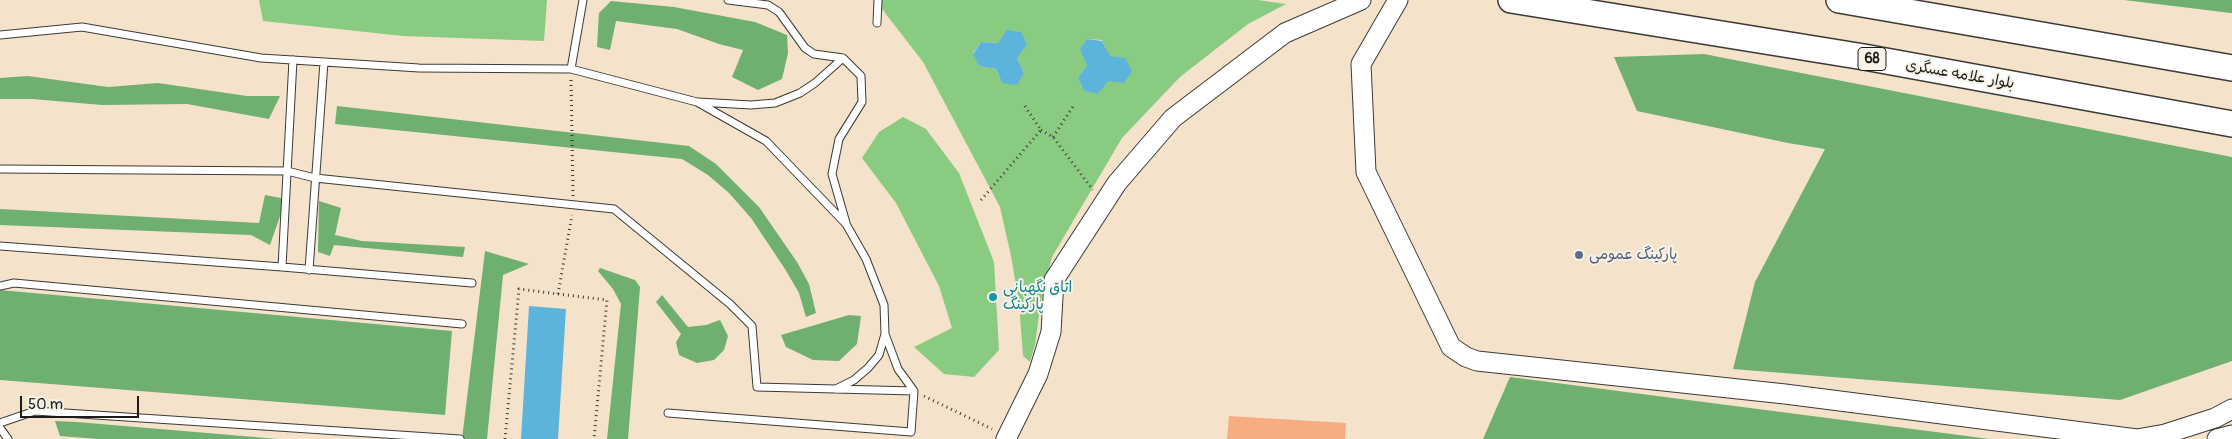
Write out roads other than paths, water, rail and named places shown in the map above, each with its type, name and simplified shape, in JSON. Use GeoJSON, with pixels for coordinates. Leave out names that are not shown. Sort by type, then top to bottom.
{"type":"FeatureCollection","features":[{"type":"Feature","properties":{"kind":"highway","name":"بلوار علامه عسگری"},"geometry":{"type":"LineString","coordinates":[[1511,0],[1619,9],[1864,57],[2232,124]]}},
{"type":"Feature","properties":{"kind":"highway"},"geometry":{"type":"LineString","coordinates":[[1839,0],[2174,58],[2232,66]]}},
{"type":"Feature","properties":{"kind":"street"},"geometry":{"type":"LineString","coordinates":[[1006,438],[1038,374],[1051,332],[1054,280],[1118,183],[1174,118],[1285,33],[1361,0]]}},
{"type":"Feature","properties":{"kind":"street"},"geometry":{"type":"LineString","coordinates":[[1398,0],[1361,64],[1366,172],[1451,347],[1466,357],[1478,361],[1784,394],[2137,439],[2165,436],[2215,418],[2232,409]]}},
{"type":"Feature","properties":{"kind":"street"},"geometry":{"type":"LineString","coordinates":[[2217,439],[2232,435]]}},
{"type":"Feature","properties":{"kind":"lane"},"geometry":{"type":"LineString","coordinates":[[571,69],[583,0]]}},
{"type":"Feature","properties":{"kind":"lane"},"geometry":{"type":"LineString","coordinates":[[728,0],[768,5],[779,12],[805,48],[814,54],[843,58],[861,76],[862,102],[839,139],[832,174],[846,224],[866,259],[884,305],[885,334],[879,355],[868,368],[854,380],[836,389]]}},
{"type":"Feature","properties":{"kind":"lane"},"geometry":{"type":"LineString","coordinates":[[877,23],[878,0]]}},
{"type":"Feature","properties":{"kind":"lane"},"geometry":{"type":"LineString","coordinates":[[0,36],[82,27],[261,58],[419,68],[571,69],[696,102],[751,105],[775,103],[808,88],[843,58]]}},
{"type":"Feature","properties":{"kind":"lane"},"geometry":{"type":"LineString","coordinates":[[282,267],[293,60]]}},
{"type":"Feature","properties":{"kind":"lane"},"geometry":{"type":"LineString","coordinates":[[309,270],[324,62]]}},
{"type":"Feature","properties":{"kind":"lane"},"geometry":{"type":"LineString","coordinates":[[696,102],[766,141],[846,224]]}},
{"type":"Feature","properties":{"kind":"lane"},"geometry":{"type":"LineString","coordinates":[[0,169],[287,171],[315,178],[614,209],[730,304],[752,326],[757,387],[914,391]]}},
{"type":"Feature","properties":{"kind":"lane"},"geometry":{"type":"LineString","coordinates":[[0,246],[472,283]]}},
{"type":"Feature","properties":{"kind":"lane"},"geometry":{"type":"LineString","coordinates":[[0,286],[14,283],[462,324]]}},
{"type":"Feature","properties":{"kind":"lane"},"geometry":{"type":"LineString","coordinates":[[668,413],[911,432],[914,391],[898,369],[885,334]]}},
{"type":"Feature","properties":{"kind":"lane"},"geometry":{"type":"LineString","coordinates":[[0,423],[35,411],[460,439]]}},
{"type":"Feature","properties":{"kind":"lane"},"geometry":{"type":"LineString","coordinates":[[0,428],[8,439]]}},
{"type":"Feature","properties":{"kind":"water"},"geometry":{"type":"Polygon","coordinates":[[[1007,30],[1021,32],[1027,44],[1017,58],[1024,73],[1017,85],[1002,83],[996,69],[979,66],[973,54],[981,42],[998,43],[1007,30]]]}},
{"type":"Feature","properties":{"kind":"water"},"geometry":{"type":"Polygon","coordinates":[[[1087,39],[1102,41],[1110,56],[1125,58],[1132,71],[1124,83],[1108,81],[1098,94],[1084,91],[1078,78],[1087,65],[1080,49],[1087,39]]]}},
{"type":"Feature","properties":{"kind":"water"},"geometry":{"type":"Polygon","coordinates":[[[529,306],[566,309],[558,439],[521,439],[529,306]]]}},
{"type":"Feature","properties":{"kind":"place","name":"پارکینگ عمومی"},"geometry":{"type":"Point","coordinates":[1579,255]}},
{"type":"Feature","properties":{"kind":"place","name":"اتاق نگهبانی پارکینگ"},"geometry":{"type":"Point","coordinates":[993,297]}}]}
